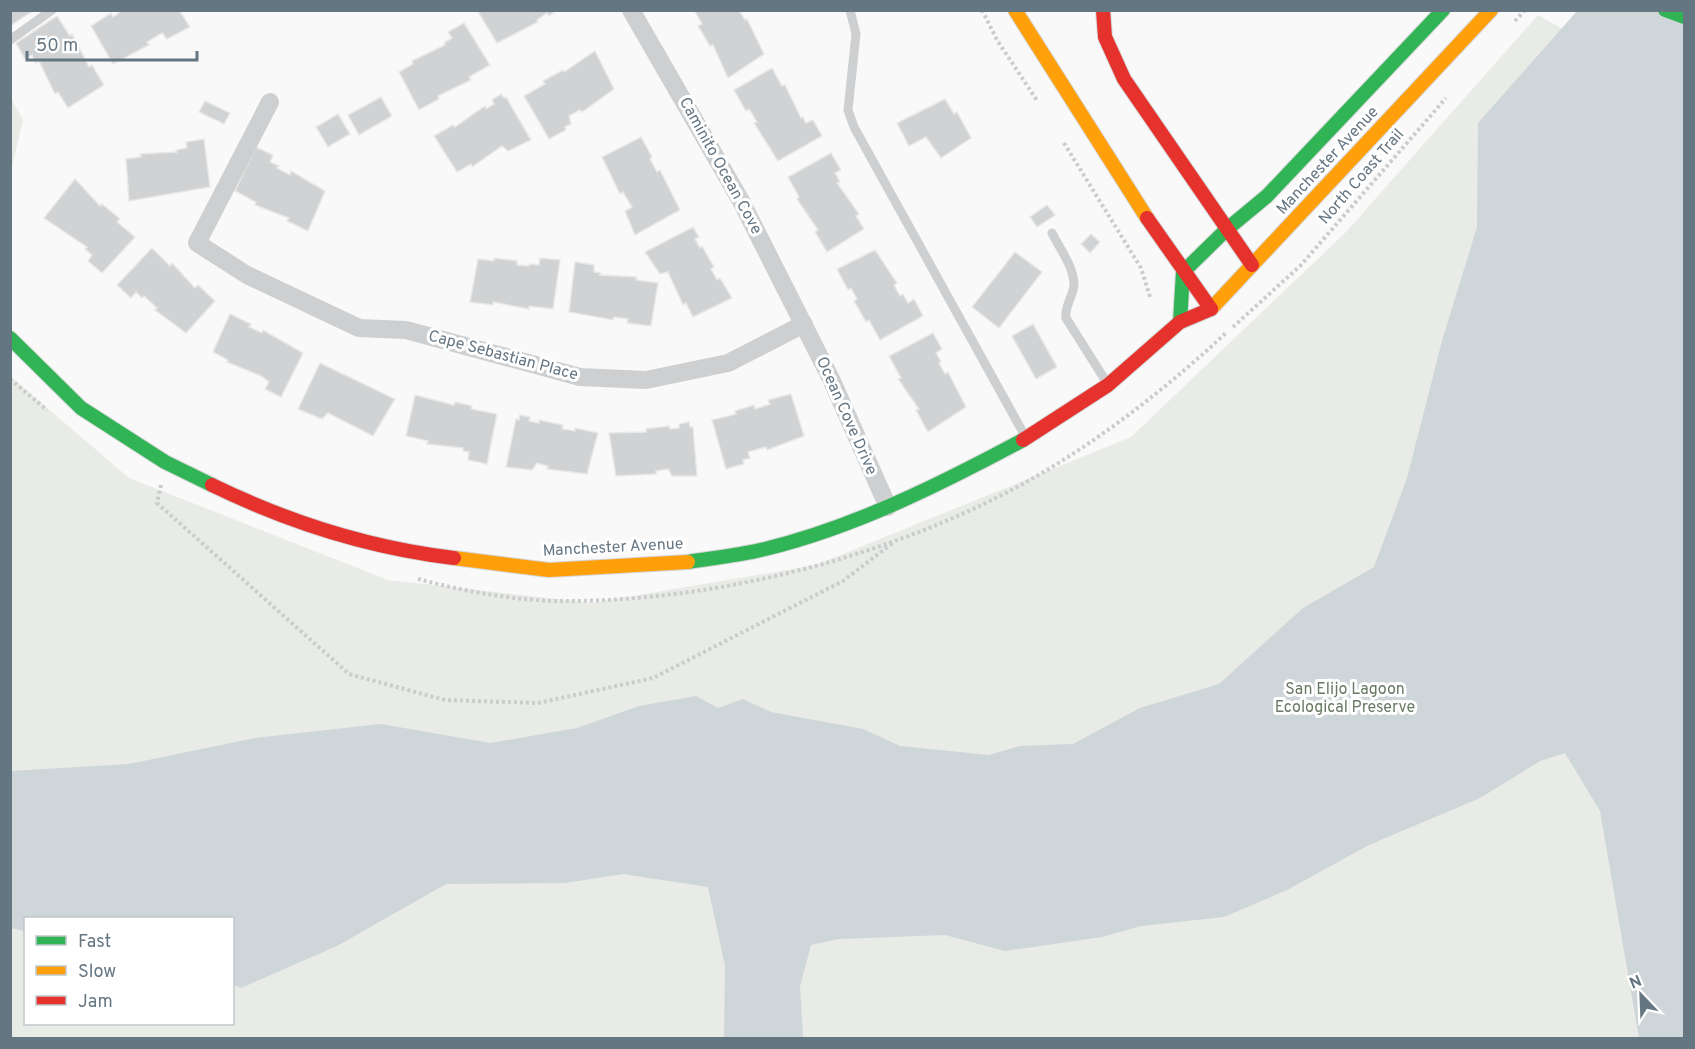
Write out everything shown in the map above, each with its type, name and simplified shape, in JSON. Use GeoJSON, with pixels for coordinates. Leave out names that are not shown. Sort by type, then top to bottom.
{"type":"FeatureCollection","features":[{"type":"Feature","properties":{"kind":"main road"},"geometry":{"type":"LineString","coordinates":[[1015,10],[1183,272],[1211,309]]}},
{"type":"Feature","properties":{"kind":"main road"},"geometry":{"type":"LineString","coordinates":[[1102,10],[1101,22],[1108,49],[1124,80],[1252,266]]}},
{"type":"Feature","properties":{"kind":"main road","name":"Manchester Avenue"},"geometry":{"type":"LineString","coordinates":[[1183,272],[1226,230],[1267,196],[1443,10]]}},
{"type":"Feature","properties":{"kind":"main road","name":"Manchester Avenue"},"geometry":{"type":"LineString","coordinates":[[10,339],[81,408],[165,462],[243,500],[355,541],[435,556],[549,570],[676,564],[764,549],[832,529],[954,477],[1026,438],[1108,385],[1180,322],[1211,309],[1491,10]]}},
{"type":"Feature","properties":{"kind":"main road"},"geometry":{"type":"LineString","coordinates":[[1665,10],[1684,17]]}},
{"type":"Feature","properties":{"kind":"main road"},"geometry":{"type":"LineString","coordinates":[[1180,322],[1183,272]]}},
{"type":"Feature","properties":{"kind":"street","name":"Caminito Ocean Cove"},"geometry":{"type":"LineString","coordinates":[[631,10],[741,201],[804,324]]}},
{"type":"Feature","properties":{"kind":"street","name":"Cape Sebastian Place"},"geometry":{"type":"LineString","coordinates":[[270,102],[197,243],[247,276],[359,328],[406,330],[580,377],[646,380],[728,363],[804,324]]}},
{"type":"Feature","properties":{"kind":"street","name":"Ocean Cove Drive"},"geometry":{"type":"LineString","coordinates":[[804,324],[888,507]]}},
{"type":"Feature","properties":{"kind":"lane"},"geometry":{"type":"LineString","coordinates":[[10,40],[52,10]]}},
{"type":"Feature","properties":{"kind":"lane"},"geometry":{"type":"LineString","coordinates":[[850,10],[856,34],[848,110],[854,127],[1026,438]]}},
{"type":"Feature","properties":{"kind":"lane"},"geometry":{"type":"LineString","coordinates":[[1052,233],[1072,270],[1074,286],[1065,312],[1066,318],[1108,385]]}},
{"type":"Feature","properties":{"kind":"path"},"geometry":{"type":"LineString","coordinates":[[982,10],[997,40],[1041,106]]}},
{"type":"Feature","properties":{"kind":"path"},"geometry":{"type":"LineString","coordinates":[[1510,26],[1525,10]]}},
{"type":"Feature","properties":{"kind":"path","name":"North Coast Trail"},"geometry":{"type":"LineString","coordinates":[[897,540],[962,514],[1028,481],[1115,425],[1208,351],[1301,265],[1450,94]]}},
{"type":"Feature","properties":{"kind":"path"},"geometry":{"type":"LineString","coordinates":[[1059,135],[1141,268],[1150,297]]}},
{"type":"Feature","properties":{"kind":"path"},"geometry":{"type":"LineString","coordinates":[[10,379],[53,415]]}},
{"type":"Feature","properties":{"kind":"path"},"geometry":{"type":"LineString","coordinates":[[165,462],[157,503],[350,674],[445,700],[538,703],[653,678],[843,581],[897,540]]}},
{"type":"Feature","properties":{"kind":"path"},"geometry":{"type":"LineString","coordinates":[[152,481],[171,492]]}},
{"type":"Feature","properties":{"kind":"path"},"geometry":{"type":"LineString","coordinates":[[411,577],[456,589],[561,601],[668,594],[749,581],[842,559],[897,540]]}},
{"type":"Feature","properties":{"kind":"green space","name":"San Elijo Lagoon Ecological Preserve"},"geometry":{"type":"Polygon","coordinates":[[[1538,15],[1684,98],[1684,1038],[11,1038],[11,377],[129,478],[388,580],[592,603],[816,565],[1131,437],[1346,232],[1538,15]]]}},
{"type":"Feature","properties":{"kind":"green space"},"geometry":{"type":"Polygon","coordinates":[[[11,98],[23,120],[11,171],[11,98]]]}},
{"type":"Feature","properties":{"kind":"shaded area"},"geometry":{"type":"Polygon","coordinates":[[[1577,11],[1684,11],[1684,1038],[1639,1038],[1600,811],[1565,753],[1540,761],[1480,798],[1369,845],[1287,890],[1224,917],[1141,926],[1102,937],[1005,951],[945,935],[839,939],[811,945],[800,986],[803,1038],[724,1038],[725,966],[708,887],[623,874],[565,883],[446,884],[337,946],[241,988],[234,985],[234,917],[24,917],[24,931],[11,928],[11,771],[129,764],[255,738],[381,724],[490,743],[577,728],[639,706],[696,696],[718,708],[743,699],[771,712],[863,729],[900,746],[989,755],[1020,746],[1073,744],[1140,708],[1219,684],[1303,608],[1374,567],[1407,478],[1442,341],[1477,227],[1478,123],[1577,11]]]}},
{"type":"Feature","properties":{"kind":"building"},"geometry":{"type":"Polygon","coordinates":[[[10,10],[34,10],[10,26],[10,10]]]}},
{"type":"Feature","properties":{"kind":"building"},"geometry":{"type":"Polygon","coordinates":[[[123,10],[179,10],[190,27],[167,39],[162,33],[147,42],[149,45],[113,64],[91,26],[111,13],[113,17],[123,10]]]}},
{"type":"Feature","properties":{"kind":"building"},"geometry":{"type":"Polygon","coordinates":[[[477,10],[557,10],[549,16],[547,13],[537,20],[538,22],[497,43],[477,10]]]}},
{"type":"Feature","properties":{"kind":"building"},"geometry":{"type":"Polygon","coordinates":[[[694,10],[739,10],[745,20],[747,19],[764,54],[728,78],[713,45],[710,46],[698,26],[702,24],[694,10]]]}},
{"type":"Feature","properties":{"kind":"building"},"geometry":{"type":"Polygon","coordinates":[[[57,16],[70,36],[72,34],[89,67],[92,65],[104,85],[68,108],[58,92],[55,94],[39,61],[36,63],[32,55],[25,59],[16,43],[57,16]]]}},
{"type":"Feature","properties":{"kind":"building"},"geometry":{"type":"Polygon","coordinates":[[[464,23],[490,65],[469,77],[471,80],[438,96],[439,99],[419,110],[399,72],[413,64],[412,61],[445,45],[444,43],[452,38],[448,32],[464,23]]]}},
{"type":"Feature","properties":{"kind":"building"},"geometry":{"type":"Polygon","coordinates":[[[595,51],[614,89],[582,112],[580,110],[569,116],[571,124],[565,127],[566,130],[549,139],[524,96],[545,84],[543,81],[563,70],[564,72],[595,51]]]}},
{"type":"Feature","properties":{"kind":"building"},"geometry":{"type":"Polygon","coordinates":[[[772,68],[782,86],[785,85],[801,118],[803,117],[806,123],[813,120],[822,136],[778,161],[754,123],[757,122],[749,109],[746,111],[734,90],[772,68]]]}},
{"type":"Feature","properties":{"kind":"building"},"geometry":{"type":"Polygon","coordinates":[[[501,94],[504,98],[506,97],[531,140],[508,151],[502,146],[472,167],[471,164],[457,172],[434,136],[453,125],[455,127],[485,106],[486,109],[494,104],[492,100],[501,94]]]}},
{"type":"Feature","properties":{"kind":"building"},"geometry":{"type":"Polygon","coordinates":[[[381,97],[392,116],[359,135],[348,115],[381,97]]]}},
{"type":"Feature","properties":{"kind":"building"},"geometry":{"type":"Polygon","coordinates":[[[945,99],[954,114],[957,112],[971,138],[941,158],[926,137],[909,146],[897,123],[945,99]]]}},
{"type":"Feature","properties":{"kind":"building"},"geometry":{"type":"Polygon","coordinates":[[[205,101],[230,113],[224,124],[199,112],[205,101]]]}},
{"type":"Feature","properties":{"kind":"building"},"geometry":{"type":"Polygon","coordinates":[[[338,114],[350,134],[328,147],[316,127],[338,114]]]}},
{"type":"Feature","properties":{"kind":"building"},"geometry":{"type":"Polygon","coordinates":[[[641,137],[652,157],[650,159],[657,172],[660,170],[680,210],[635,235],[625,211],[632,207],[623,192],[620,194],[602,157],[641,137]]]}},
{"type":"Feature","properties":{"kind":"building"},"geometry":{"type":"Polygon","coordinates":[[[204,139],[210,187],[129,201],[126,159],[141,157],[140,154],[177,152],[176,150],[187,148],[186,142],[204,139]]]}},
{"type":"Feature","properties":{"kind":"building"},"geometry":{"type":"Polygon","coordinates":[[[256,147],[273,155],[270,162],[279,166],[277,168],[290,175],[291,171],[325,191],[308,231],[287,221],[289,218],[255,205],[256,202],[235,191],[256,147]]]}},
{"type":"Feature","properties":{"kind":"building"},"geometry":{"type":"Polygon","coordinates":[[[831,153],[841,170],[835,173],[840,182],[837,183],[859,214],[856,216],[864,229],[827,252],[815,232],[818,230],[797,199],[799,197],[788,177],[831,153]]]}},
{"type":"Feature","properties":{"kind":"building"},"geometry":{"type":"Polygon","coordinates":[[[75,179],[100,206],[102,204],[120,219],[117,222],[135,237],[102,273],[88,261],[92,255],[85,249],[87,247],[44,218],[75,179]]]}},
{"type":"Feature","properties":{"kind":"building"},"geometry":{"type":"Polygon","coordinates":[[[1047,205],[1055,215],[1037,227],[1030,217],[1047,205]]]}},
{"type":"Feature","properties":{"kind":"building"},"geometry":{"type":"Polygon","coordinates":[[[693,227],[699,237],[695,239],[700,248],[702,246],[714,267],[711,269],[717,280],[720,278],[732,298],[693,317],[686,303],[683,305],[668,272],[660,274],[645,252],[693,227]]]}},
{"type":"Feature","properties":{"kind":"building"},"geometry":{"type":"Polygon","coordinates":[[[1091,234],[1100,242],[1090,253],[1081,244],[1091,234]]]}},
{"type":"Feature","properties":{"kind":"building"},"geometry":{"type":"Polygon","coordinates":[[[152,248],[170,266],[172,263],[195,288],[198,285],[215,301],[186,333],[155,310],[157,308],[144,296],[142,298],[136,292],[131,298],[117,285],[152,248]]]}},
{"type":"Feature","properties":{"kind":"building"},"geometry":{"type":"Polygon","coordinates":[[[875,250],[897,283],[894,285],[900,296],[903,294],[908,303],[914,299],[923,316],[880,340],[869,320],[866,322],[854,301],[857,299],[851,288],[848,290],[837,269],[875,250]]]}},
{"type":"Feature","properties":{"kind":"building"},"geometry":{"type":"Polygon","coordinates":[[[1015,252],[1042,272],[999,328],[972,307],[1015,252]]]}},
{"type":"Feature","properties":{"kind":"building"},"geometry":{"type":"Polygon","coordinates":[[[494,258],[517,261],[517,265],[529,266],[530,264],[539,265],[540,258],[560,260],[553,309],[529,306],[529,309],[493,302],[493,305],[470,302],[478,259],[494,261],[494,258]]]}},
{"type":"Feature","properties":{"kind":"building"},"geometry":{"type":"Polygon","coordinates":[[[575,262],[594,265],[594,272],[601,273],[600,275],[637,277],[636,280],[658,283],[651,326],[627,323],[628,319],[614,317],[613,320],[569,312],[575,262]]]}},
{"type":"Feature","properties":{"kind":"building"},"geometry":{"type":"Polygon","coordinates":[[[230,314],[251,324],[249,327],[262,333],[263,330],[303,353],[281,397],[265,389],[269,382],[261,376],[227,362],[228,360],[213,352],[230,314]]]}},
{"type":"Feature","properties":{"kind":"building"},"geometry":{"type":"Polygon","coordinates":[[[1033,324],[1057,367],[1036,379],[1012,336],[1033,324]]]}},
{"type":"Feature","properties":{"kind":"building"},"geometry":{"type":"Polygon","coordinates":[[[933,333],[942,349],[936,353],[941,362],[939,363],[945,374],[948,372],[966,407],[928,432],[916,410],[919,409],[898,379],[901,378],[889,356],[933,333]]]}},
{"type":"Feature","properties":{"kind":"building"},"geometry":{"type":"Polygon","coordinates":[[[320,363],[395,399],[373,436],[328,413],[322,419],[298,409],[320,363]]]}},
{"type":"Feature","properties":{"kind":"building"},"geometry":{"type":"Polygon","coordinates":[[[791,394],[804,436],[767,450],[766,447],[748,452],[750,458],[743,460],[744,464],[726,469],[712,420],[736,414],[735,411],[754,405],[755,409],[770,404],[768,400],[791,394]]]}},
{"type":"Feature","properties":{"kind":"building"},"geometry":{"type":"Polygon","coordinates":[[[415,395],[454,405],[455,402],[472,406],[471,409],[497,414],[487,464],[468,460],[469,452],[463,451],[463,448],[427,444],[428,441],[406,436],[415,395]]]}},
{"type":"Feature","properties":{"kind":"building"},"geometry":{"type":"Polygon","coordinates":[[[520,415],[530,417],[529,421],[539,423],[539,420],[563,425],[562,429],[575,431],[575,428],[598,433],[587,474],[547,469],[548,466],[537,463],[532,470],[506,467],[516,419],[519,420],[520,415]]]}},
{"type":"Feature","properties":{"kind":"building"},"geometry":{"type":"Polygon","coordinates":[[[689,422],[690,427],[693,427],[697,476],[672,476],[668,469],[656,471],[656,474],[616,476],[609,433],[646,432],[646,429],[669,426],[670,429],[679,428],[679,424],[689,422]]]}},
{"type":"Feature","properties":{"kind":"traffic: fast"},"geometry":{"type":"LineString","coordinates":[[1226,230],[1267,196],[1443,10]]}},
{"type":"Feature","properties":{"kind":"traffic: fast"},"geometry":{"type":"LineString","coordinates":[[1665,10],[1684,17]]}},
{"type":"Feature","properties":{"kind":"traffic: fast"},"geometry":{"type":"LineString","coordinates":[[1180,322],[1183,272],[1226,230]]}},
{"type":"Feature","properties":{"kind":"traffic: fast"},"geometry":{"type":"LineString","coordinates":[[10,338],[81,408],[165,462],[212,485]]}},
{"type":"Feature","properties":{"kind":"traffic: fast"},"geometry":{"type":"LineString","coordinates":[[688,562],[765,549],[832,529],[897,503],[1023,440]]}},
{"type":"Feature","properties":{"kind":"traffic: slow"},"geometry":{"type":"LineString","coordinates":[[1015,10],[1147,218]]}},
{"type":"Feature","properties":{"kind":"traffic: slow"},"geometry":{"type":"LineString","coordinates":[[1211,309],[1491,10]]}},
{"type":"Feature","properties":{"kind":"traffic: slow"},"geometry":{"type":"LineString","coordinates":[[454,558],[549,570],[688,562]]}},
{"type":"Feature","properties":{"kind":"traffic: jam"},"geometry":{"type":"LineString","coordinates":[[1103,10],[1105,37],[1124,79],[1252,265]]}},
{"type":"Feature","properties":{"kind":"traffic: jam"},"geometry":{"type":"LineString","coordinates":[[1147,218],[1211,309]]}},
{"type":"Feature","properties":{"kind":"traffic: jam"},"geometry":{"type":"LineString","coordinates":[[1023,440],[1108,385],[1180,322],[1211,309]]}},
{"type":"Feature","properties":{"kind":"traffic: jam"},"geometry":{"type":"LineString","coordinates":[[212,485],[270,511],[330,532],[391,548],[454,558]]}}]}
